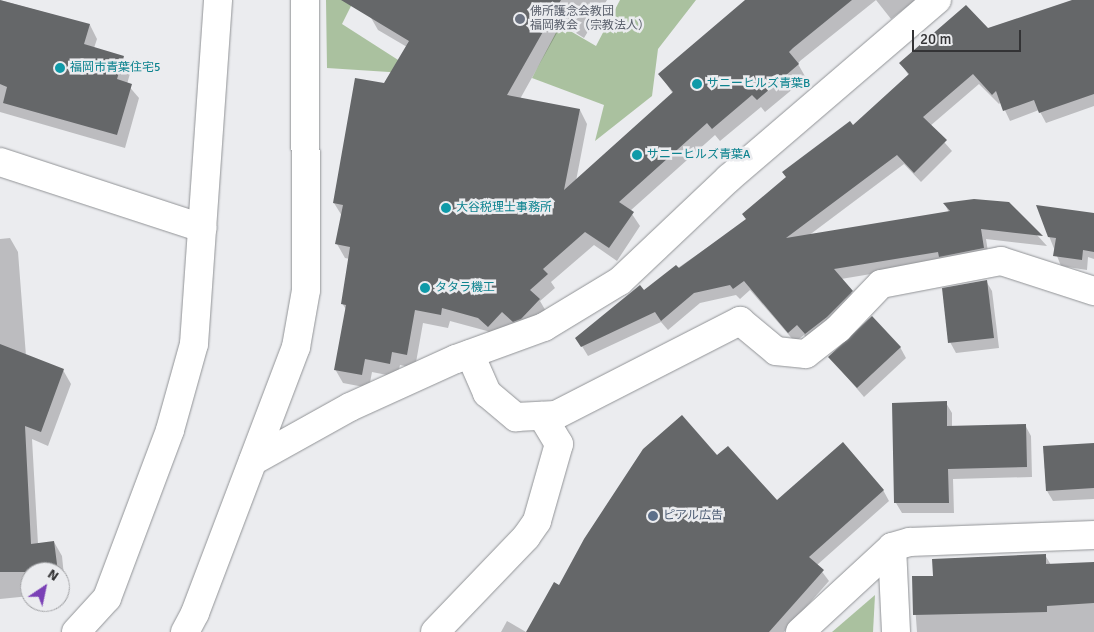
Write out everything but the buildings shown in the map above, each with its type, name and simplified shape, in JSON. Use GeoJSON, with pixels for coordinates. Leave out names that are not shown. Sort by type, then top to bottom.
{"type":"FeatureCollection","features":[{"type":"Feature","properties":{"kind":"street"},"geometry":{"type":"LineString","coordinates":[[76,632],[107,598],[170,430],[194,344],[218,0]]}},
{"type":"Feature","properties":{"kind":"street"},"geometry":{"type":"LineString","coordinates":[[185,632],[296,347],[306,290],[304,0]]}},
{"type":"Feature","properties":{"kind":"street"},"geometry":{"type":"LineString","coordinates":[[253,461],[350,408],[470,354],[544,326],[620,281],[729,178],[937,0]]}},
{"type":"Feature","properties":{"kind":"street"},"geometry":{"type":"LineString","coordinates":[[0,162],[202,228]]}},
{"type":"Feature","properties":{"kind":"street"},"geometry":{"type":"LineString","coordinates":[[470,354],[487,393],[516,417],[556,415],[740,321],[776,351],[806,354],[838,329],[881,284],[1001,261],[1094,291]]}},
{"type":"Feature","properties":{"kind":"street"},"geometry":{"type":"LineString","coordinates":[[435,632],[526,537],[537,521],[559,444],[542,416]]}},
{"type":"Feature","properties":{"kind":"street"},"geometry":{"type":"LineString","coordinates":[[800,632],[892,547],[910,542],[1094,535]]}},
{"type":"Feature","properties":{"kind":"street"},"geometry":{"type":"LineString","coordinates":[[892,547],[896,632]]}},
{"type":"Feature","properties":{"kind":"green space"},"geometry":{"type":"Polygon","coordinates":[[[326,0],[354,0],[342,24],[420,74],[327,68],[326,0]]]}},
{"type":"Feature","properties":{"kind":"green space"},"geometry":{"type":"Polygon","coordinates":[[[620,0],[696,0],[658,49],[652,96],[595,141],[604,105],[532,78],[560,25],[596,46],[620,0]]]}},
{"type":"Feature","properties":{"kind":"green space"},"geometry":{"type":"Polygon","coordinates":[[[875,595],[873,632],[832,632],[875,595]]]}},
{"type":"Feature","properties":{"kind":"place","name":"佛所護念会教団 福岡教会（宗教法人）"},"geometry":{"type":"Point","coordinates":[520,19]}},
{"type":"Feature","properties":{"kind":"place","name":"福岡市青葉住宅5"},"geometry":{"type":"Point","coordinates":[60,68]}},
{"type":"Feature","properties":{"kind":"place","name":"サニーヒルズ青葉B"},"geometry":{"type":"Point","coordinates":[697,84]}},
{"type":"Feature","properties":{"kind":"place","name":"サニーヒルズ青葉A"},"geometry":{"type":"Point","coordinates":[637,155]}},
{"type":"Feature","properties":{"kind":"place","name":"大谷税理士事務所"},"geometry":{"type":"Point","coordinates":[446,208]}},
{"type":"Feature","properties":{"kind":"place","name":"タタラ機工"},"geometry":{"type":"Point","coordinates":[425,288]}},
{"type":"Feature","properties":{"kind":"place","name":"ピアル広告"},"geometry":{"type":"Point","coordinates":[653,516]}}]}
